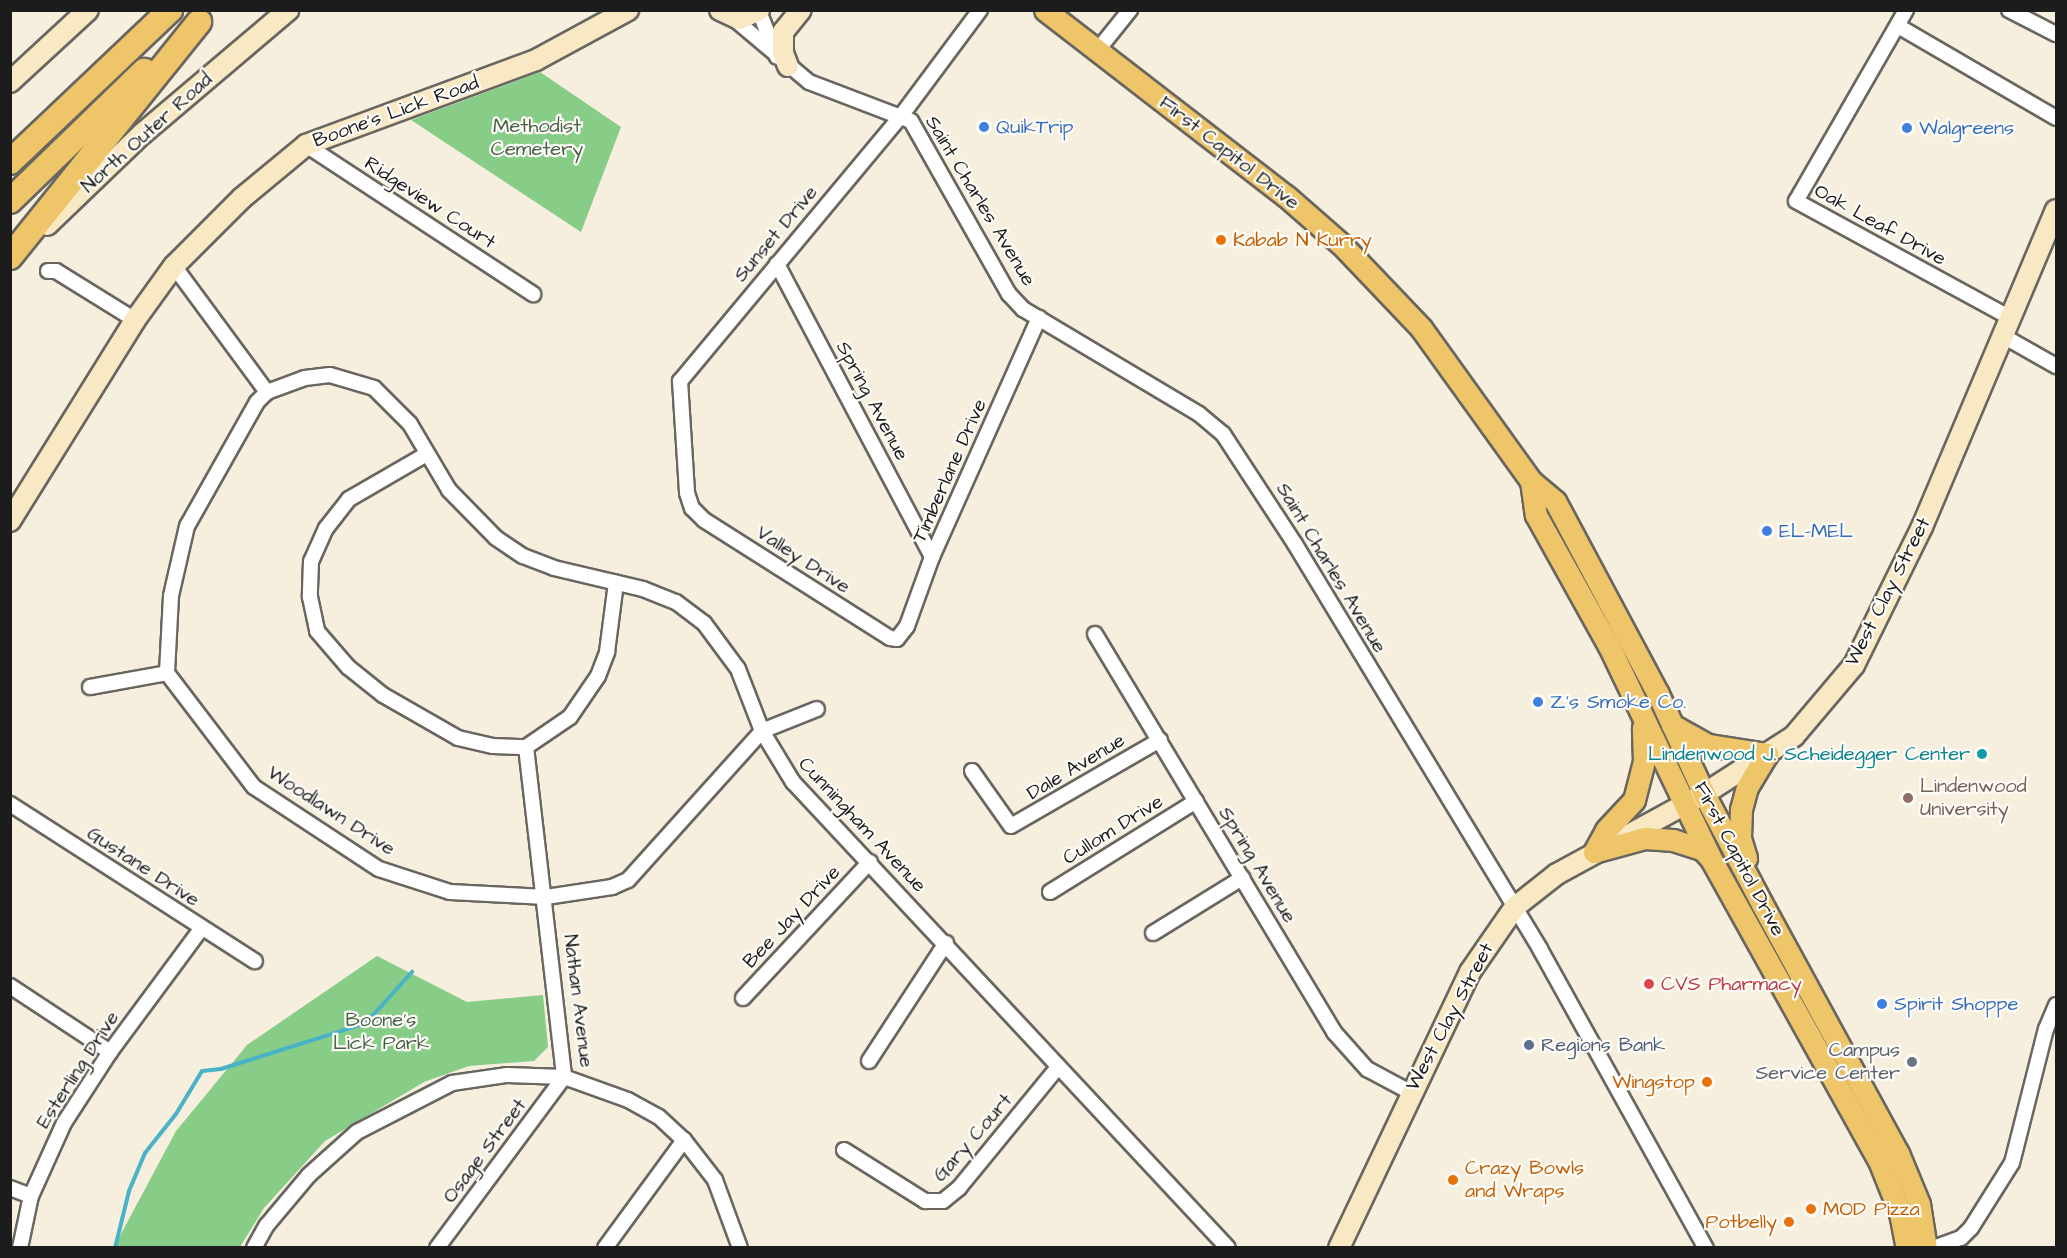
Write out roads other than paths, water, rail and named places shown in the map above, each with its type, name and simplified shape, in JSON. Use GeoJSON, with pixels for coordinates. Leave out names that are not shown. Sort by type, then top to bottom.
{"type":"FeatureCollection","features":[{"type":"Feature","properties":{"kind":"highway"},"geometry":{"type":"LineString","coordinates":[[10,162],[170,10]]}},
{"type":"Feature","properties":{"kind":"highway"},"geometry":{"type":"LineString","coordinates":[[10,258],[206,16]]}},
{"type":"Feature","properties":{"kind":"highway"},"geometry":{"type":"LineString","coordinates":[[10,201],[206,16]]}},
{"type":"Feature","properties":{"kind":"main road","name":"First Capitol Drive"},"geometry":{"type":"LineString","coordinates":[[1045,10],[1286,196],[1367,269],[1447,361],[1531,481],[1555,501],[1672,725],[1704,794],[1898,1153],[1919,1204],[1910,1247]]}},
{"type":"Feature","properties":{"kind":"main road","name":"First Capitol Drive"},"geometry":{"type":"LineString","coordinates":[[1531,481],[1536,515],[1609,646],[1711,859],[1880,1163],[1900,1213],[1910,1247]]}},
{"type":"Feature","properties":{"kind":"main road"},"geometry":{"type":"LineString","coordinates":[[1594,852],[1606,830],[1634,800],[1642,780],[1644,760],[1640,710]]}},
{"type":"Feature","properties":{"kind":"main road"},"geometry":{"type":"LineString","coordinates":[[1672,725],[1708,745],[1767,754],[1747,787],[1741,809],[1740,838],[1762,904]]}},
{"type":"Feature","properties":{"kind":"main road"},"geometry":{"type":"LineString","coordinates":[[1594,852],[1645,838],[1673,840],[1703,850],[1711,859]]}},
{"type":"Feature","properties":{"kind":"street"},"geometry":{"type":"LineString","coordinates":[[10,82],[88,10]]}},
{"type":"Feature","properties":{"kind":"street","name":"North Outer Road"},"geometry":{"type":"LineString","coordinates":[[10,258],[142,134],[288,10]]}},
{"type":"Feature","properties":{"kind":"street","name":"Boone's Lick Road"},"geometry":{"type":"LineString","coordinates":[[10,520],[135,320],[174,266],[242,198],[306,145],[536,60],[628,10]]}},
{"type":"Feature","properties":{"kind":"street"},"geometry":{"type":"LineString","coordinates":[[783,61],[783,32],[793,15],[801,10]]}},
{"type":"Feature","properties":{"kind":"street","name":"Sunset Drive"},"geometry":{"type":"LineString","coordinates":[[692,508],[687,493],[680,381],[901,116],[980,10]]}},
{"type":"Feature","properties":{"kind":"street"},"geometry":{"type":"LineString","coordinates":[[1097,51],[1130,10]]}},
{"type":"Feature","properties":{"kind":"street","name":"Oak Leaf Drive"},"geometry":{"type":"LineString","coordinates":[[1906,10],[1796,201],[2009,328]]}},
{"type":"Feature","properties":{"kind":"street"},"geometry":{"type":"LineString","coordinates":[[2009,10],[2056,34]]}},
{"type":"Feature","properties":{"kind":"street"},"geometry":{"type":"LineString","coordinates":[[726,14],[759,11],[783,61]]}},
{"type":"Feature","properties":{"kind":"street","name":"Saint Charles Avenue"},"geometry":{"type":"LineString","coordinates":[[726,14],[809,82],[901,116],[917,127],[1009,294],[1023,309],[1199,414],[1223,434],[1295,544],[1515,907],[1706,1248]]}},
{"type":"Feature","properties":{"kind":"street"},"geometry":{"type":"LineString","coordinates":[[1898,26],[2056,118]]}},
{"type":"Feature","properties":{"kind":"street","name":"Ridgeview Court"},"geometry":{"type":"LineString","coordinates":[[306,145],[533,294]]}},
{"type":"Feature","properties":{"kind":"street","name":"West Clay Street"},"geometry":{"type":"LineString","coordinates":[[1339,1248],[1410,1092],[1470,972],[1515,907],[1557,874],[1704,794],[1794,736],[1854,665],[1908,558],[2009,328],[2056,210]]}},
{"type":"Feature","properties":{"kind":"street","name":"Spring Avenue"},"geometry":{"type":"LineString","coordinates":[[777,264],[932,557]]}},
{"type":"Feature","properties":{"kind":"street"},"geometry":{"type":"LineString","coordinates":[[90,687],[167,672],[171,596],[187,526],[257,402],[267,392],[174,266]]}},
{"type":"Feature","properties":{"kind":"street"},"geometry":{"type":"LineString","coordinates":[[48,271],[56,271],[135,320]]}},
{"type":"Feature","properties":{"kind":"street","name":"Timberlane Drive"},"geometry":{"type":"LineString","coordinates":[[897,639],[907,626],[932,557],[1039,318]]}},
{"type":"Feature","properties":{"kind":"street"},"geometry":{"type":"LineString","coordinates":[[2009,328],[2056,366]]}},
{"type":"Feature","properties":{"kind":"street","name":"Cunningham Avenue"},"geometry":{"type":"LineString","coordinates":[[267,392],[305,378],[330,375],[364,384],[391,401],[410,424],[425,455],[469,515],[496,538],[523,556],[554,568],[616,583],[676,602],[704,623],[738,669],[762,731],[793,782],[946,943],[1228,1248]]}},
{"type":"Feature","properties":{"kind":"street"},"geometry":{"type":"LineString","coordinates":[[425,455],[349,500],[326,528],[311,561],[310,597],[317,631],[348,667],[383,695],[458,738],[493,746],[526,747],[570,717],[598,676],[607,652],[616,583]]}},
{"type":"Feature","properties":{"kind":"street","name":"Valley Drive"},"geometry":{"type":"LineString","coordinates":[[692,508],[704,520],[882,634],[897,639]]}},
{"type":"Feature","properties":{"kind":"street","name":"Spring Avenue"},"geometry":{"type":"LineString","coordinates":[[1095,634],[1347,1051],[1366,1069],[1410,1092]]}},
{"type":"Feature","properties":{"kind":"street","name":"Woodlawn Drive"},"geometry":{"type":"LineString","coordinates":[[167,672],[254,787],[379,868],[450,892],[546,897],[612,887],[628,880],[762,731]]}},
{"type":"Feature","properties":{"kind":"street"},"geometry":{"type":"LineString","coordinates":[[762,731],[816,709]]}},
{"type":"Feature","properties":{"kind":"street","name":"Dale Avenue"},"geometry":{"type":"LineString","coordinates":[[972,771],[1011,826],[1160,740]]}},
{"type":"Feature","properties":{"kind":"street","name":"Nathan Avenue"},"geometry":{"type":"LineString","coordinates":[[526,747],[546,897],[564,1077],[628,1100],[659,1117],[684,1140],[715,1180],[740,1248]]}},
{"type":"Feature","properties":{"kind":"street","name":"Cullom Drive"},"geometry":{"type":"LineString","coordinates":[[1050,892],[1196,801]]}},
{"type":"Feature","properties":{"kind":"street","name":"Gustane Drive"},"geometry":{"type":"LineString","coordinates":[[10,804],[255,962]]}},
{"type":"Feature","properties":{"kind":"street","name":"Bee Jay Drive"},"geometry":{"type":"LineString","coordinates":[[743,998],[870,862]]}},
{"type":"Feature","properties":{"kind":"street"},"geometry":{"type":"LineString","coordinates":[[1153,933],[1242,878]]}},
{"type":"Feature","properties":{"kind":"street","name":"Esterling Drive"},"geometry":{"type":"LineString","coordinates":[[20,1248],[31,1196],[63,1123],[110,1052],[201,929]]}},
{"type":"Feature","properties":{"kind":"street"},"geometry":{"type":"LineString","coordinates":[[869,1061],[946,943]]}},
{"type":"Feature","properties":{"kind":"street"},"geometry":{"type":"LineString","coordinates":[[10,986],[110,1052]]}},
{"type":"Feature","properties":{"kind":"street"},"geometry":{"type":"LineString","coordinates":[[1933,1248],[1960,1238],[1978,1220],[2019,1149],[2046,1029],[2056,1005]]}},
{"type":"Feature","properties":{"kind":"street","name":"Gary Court"},"geometry":{"type":"LineString","coordinates":[[844,1150],[925,1201],[943,1201],[959,1188],[1059,1067]]}},
{"type":"Feature","properties":{"kind":"street"},"geometry":{"type":"LineString","coordinates":[[254,1248],[267,1225],[309,1175],[357,1132],[403,1106],[452,1083],[479,1078],[564,1077]]}},
{"type":"Feature","properties":{"kind":"street","name":"Osage Street"},"geometry":{"type":"LineString","coordinates":[[437,1248],[564,1077]]}},
{"type":"Feature","properties":{"kind":"street"},"geometry":{"type":"LineString","coordinates":[[605,1248],[684,1140]]}},
{"type":"Feature","properties":{"kind":"street"},"geometry":{"type":"LineString","coordinates":[[10,1188],[31,1196]]}},
{"type":"Feature","properties":{"kind":"waterway"},"geometry":{"type":"LineString","coordinates":[[115,1248],[129,1191],[145,1153],[176,1114],[202,1071],[221,1069],[366,1023],[412,972]]}},
{"type":"Feature","properties":{"kind":"place","name":"QuikTrip"},"geometry":{"type":"Point","coordinates":[984,127]}},
{"type":"Feature","properties":{"kind":"place","name":"Walgreens"},"geometry":{"type":"Point","coordinates":[1907,128]}},
{"type":"Feature","properties":{"kind":"place","name":"Kabab N Kurry"},"geometry":{"type":"Point","coordinates":[1221,240]}},
{"type":"Feature","properties":{"kind":"place","name":"EL-MEL"},"geometry":{"type":"Point","coordinates":[1767,531]}},
{"type":"Feature","properties":{"kind":"place","name":"Z’s Smoke Co."},"geometry":{"type":"Point","coordinates":[1538,702]}},
{"type":"Feature","properties":{"kind":"place","name":"Lindenwood J. Scheidegger Center"},"geometry":{"type":"Point","coordinates":[1982,754]}},
{"type":"Feature","properties":{"kind":"place","name":"Lindenwood University"},"geometry":{"type":"Point","coordinates":[1908,798]}},
{"type":"Feature","properties":{"kind":"place","name":"CVS Pharmacy"},"geometry":{"type":"Point","coordinates":[1649,984]}},
{"type":"Feature","properties":{"kind":"place","name":"Spirit Shoppe"},"geometry":{"type":"Point","coordinates":[1882,1004]}},
{"type":"Feature","properties":{"kind":"place","name":"Regions Bank"},"geometry":{"type":"Point","coordinates":[1529,1045]}},
{"type":"Feature","properties":{"kind":"place","name":"Campus Service Center"},"geometry":{"type":"Point","coordinates":[1912,1062]}},
{"type":"Feature","properties":{"kind":"place","name":"Wingstop"},"geometry":{"type":"Point","coordinates":[1707,1082]}},
{"type":"Feature","properties":{"kind":"place","name":"Crazy Bowls and Wraps"},"geometry":{"type":"Point","coordinates":[1453,1180]}},
{"type":"Feature","properties":{"kind":"place","name":"MOD Pizza"},"geometry":{"type":"Point","coordinates":[1811,1209]}},
{"type":"Feature","properties":{"kind":"place","name":"Potbelly"},"geometry":{"type":"Point","coordinates":[1789,1222]}},
{"type":"Feature","properties":{"kind":"park label","name":"Methodist Cemetery"},"geometry":{"type":"Point","coordinates":[537,138]}},
{"type":"Feature","properties":{"kind":"park label","name":"Boone's Lick Park"},"geometry":{"type":"Point","coordinates":[381,1032]}}]}
